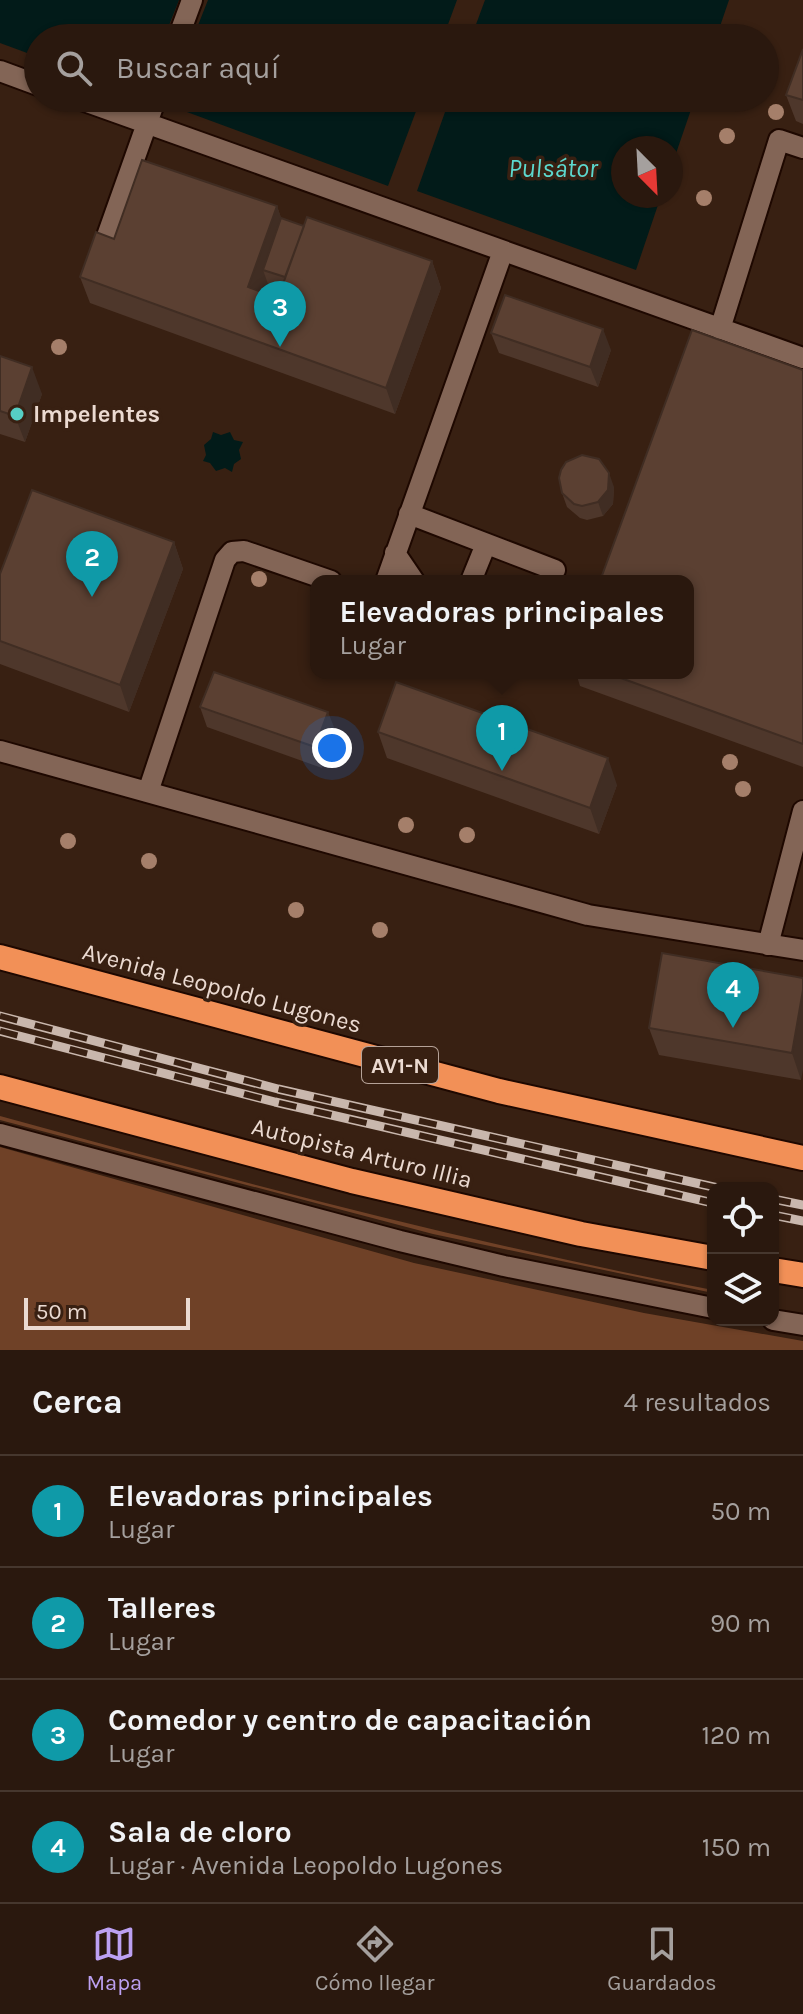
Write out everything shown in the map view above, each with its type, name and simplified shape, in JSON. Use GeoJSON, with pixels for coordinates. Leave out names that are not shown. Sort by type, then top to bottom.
{"type":"FeatureCollection","features":[{"type":"Feature","properties":{"kind":"highway","name":"Avenida Leopoldo Lugones"},"geometry":{"type":"LineString","coordinates":[[0,957],[499,1091],[803,1158]]}},
{"type":"Feature","properties":{"kind":"highway","name":"Autopista Arturo Illia"},"geometry":{"type":"LineString","coordinates":[[0,1087],[352,1181],[581,1234],[707,1257]]}},
{"type":"Feature","properties":{"kind":"highway"},"geometry":{"type":"LineString","coordinates":[[779,1271],[803,1275]]}},
{"type":"Feature","properties":{"kind":"lane"},"geometry":{"type":"LineString","coordinates":[[183,24],[192,0]]}},
{"type":"Feature","properties":{"kind":"lane"},"geometry":{"type":"LineString","coordinates":[[0,71],[24,80]]}},
{"type":"Feature","properties":{"kind":"lane"},"geometry":{"type":"LineString","coordinates":[[116,112],[803,358]]}},
{"type":"Feature","properties":{"kind":"lane"},"geometry":{"type":"LineString","coordinates":[[102,250],[151,112]]}},
{"type":"Feature","properties":{"kind":"lane"},"geometry":{"type":"LineString","coordinates":[[720,329],[779,140],[803,148]]}},
{"type":"Feature","properties":{"kind":"lane"},"geometry":{"type":"LineString","coordinates":[[388,575],[503,251]]}},
{"type":"Feature","properties":{"kind":"lane"},"geometry":{"type":"LineString","coordinates":[[409,514],[555,570]]}},
{"type":"Feature","properties":{"kind":"lane"},"geometry":{"type":"LineString","coordinates":[[473,575],[486,544]]}},
{"type":"Feature","properties":{"kind":"lane"},"geometry":{"type":"LineString","coordinates":[[148,792],[225,560],[232,552],[244,551],[314,575]]}},
{"type":"Feature","properties":{"kind":"lane"},"geometry":{"type":"LineString","coordinates":[[395,553],[410,575]]}},
{"type":"Feature","properties":{"kind":"lane"},"geometry":{"type":"LineString","coordinates":[[0,751],[588,915],[803,950]]}},
{"type":"Feature","properties":{"kind":"lane"},"geometry":{"type":"LineString","coordinates":[[768,945],[803,811]]}},
{"type":"Feature","properties":{"kind":"lane"},"geometry":{"type":"LineString","coordinates":[[0,1134],[400,1241],[504,1266],[707,1307]]}},
{"type":"Feature","properties":{"kind":"lane"},"geometry":{"type":"LineString","coordinates":[[779,1321],[803,1325]]}},
{"type":"Feature","properties":{"kind":"shaded area"},"geometry":{"type":"Polygon","coordinates":[[[0,1116],[355,1210],[533,1253],[707,1289],[707,1292],[433,1234],[0,1120],[0,1116]]]}},
{"type":"Feature","properties":{"kind":"shaded area"},"geometry":{"type":"Polygon","coordinates":[[[0,1147],[414,1263],[707,1326],[803,1341],[803,1350],[0,1350],[0,1147]]]}},
{"type":"Feature","properties":{"kind":"water"},"geometry":{"type":"Polygon","coordinates":[[[0,0],[179,0],[170,24],[24,24],[24,52],[0,43],[0,0]]]}},
{"type":"Feature","properties":{"kind":"water"},"geometry":{"type":"Polygon","coordinates":[[[208,0],[457,0],[448,24],[199,24],[208,0]]]}},
{"type":"Feature","properties":{"kind":"water"},"geometry":{"type":"Polygon","coordinates":[[[485,0],[729,0],[721,24],[476,24],[485,0]]]}},
{"type":"Feature","properties":{"kind":"water"},"geometry":{"type":"Polygon","coordinates":[[[187,112],[416,112],[388,186],[187,112]]]}},
{"type":"Feature","properties":{"kind":"water","name":"Pulsátor"},"geometry":{"type":"Polygon","coordinates":[[[445,112],[690,112],[682,136],[611,136],[611,208],[657,208],[636,270],[417,191],[445,112]]]}},
{"type":"Feature","properties":{"kind":"water"},"geometry":{"type":"Polygon","coordinates":[[[213,432],[221,435],[230,432],[234,440],[243,442],[239,450],[241,459],[234,464],[232,472],[225,468],[216,471],[210,463],[203,461],[206,455],[204,445],[213,432]]]}},
{"type":"Feature","properties":{"kind":"building"},"geometry":{"type":"Polygon","coordinates":[[[803,49],[803,100],[786,95],[803,49]]]}},
{"type":"Feature","properties":{"kind":"building"},"geometry":{"type":"Polygon","coordinates":[[[142,160],[277,206],[248,287],[278,298],[307,217],[432,261],[386,388],[80,277],[96,232],[114,239],[142,160]]]}},
{"type":"Feature","properties":{"kind":"building"},"geometry":{"type":"Polygon","coordinates":[[[281,218],[304,226],[285,277],[263,270],[281,218]]]}},
{"type":"Feature","properties":{"kind":"building"},"geometry":{"type":"Polygon","coordinates":[[[505,295],[603,329],[590,367],[491,333],[505,295]]]}},
{"type":"Feature","properties":{"kind":"building"},"geometry":{"type":"Polygon","coordinates":[[[692,330],[803,370],[803,744],[624,679],[694,679],[694,575],[602,575],[692,330]]]}},
{"type":"Feature","properties":{"kind":"building"},"geometry":{"type":"Polygon","coordinates":[[[0,356],[32,367],[15,416],[0,411],[0,356]]]}},
{"type":"Feature","properties":{"kind":"building"},"geometry":{"type":"Polygon","coordinates":[[[582,455],[599,459],[609,473],[608,490],[598,502],[582,506],[574,504],[562,493],[559,478],[566,462],[582,455]]]}},
{"type":"Feature","properties":{"kind":"building"},"geometry":{"type":"Polygon","coordinates":[[[32,490],[174,542],[120,685],[0,641],[0,574],[32,490]]]}},
{"type":"Feature","properties":{"kind":"building"},"geometry":{"type":"Polygon","coordinates":[[[214,672],[328,712],[315,747],[200,707],[214,672]]]}},
{"type":"Feature","properties":{"kind":"building"},"geometry":{"type":"Polygon","coordinates":[[[396,682],[608,758],[590,808],[378,732],[396,682]]]}},
{"type":"Feature","properties":{"kind":"building"},"geometry":{"type":"Polygon","coordinates":[[[662,953],[803,978],[792,1053],[649,1028],[662,953]]]}},
{"type":"Feature","properties":{"kind":"railway"},"geometry":{"type":"LineString","coordinates":[[0,1016],[278,1089],[707,1186]]}},
{"type":"Feature","properties":{"kind":"railway"},"geometry":{"type":"LineString","coordinates":[[0,1031],[275,1102],[707,1202]]}},
{"type":"Feature","properties":{"kind":"railway"},"geometry":{"type":"LineString","coordinates":[[779,1200],[803,1205]]}},
{"type":"Feature","properties":{"kind":"railway"},"geometry":{"type":"LineString","coordinates":[[779,1216],[803,1221]]}},
{"type":"Feature","properties":{"kind":"place","name":"Comedor y centro de capacitación"},"geometry":{"type":"Point","coordinates":[280,347]}},
{"type":"Feature","properties":{"kind":"place","name":"Impelentes"},"geometry":{"type":"Point","coordinates":[17,414]}},
{"type":"Feature","properties":{"kind":"place","name":"Talleres"},"geometry":{"type":"Point","coordinates":[92,597]}},
{"type":"Feature","properties":{"kind":"place","name":"Elevadoras principales"},"geometry":{"type":"Point","coordinates":[502,771]}},
{"type":"Feature","properties":{"kind":"place","name":"Sala de cloro"},"geometry":{"type":"Point","coordinates":[733,1028]}}]}
